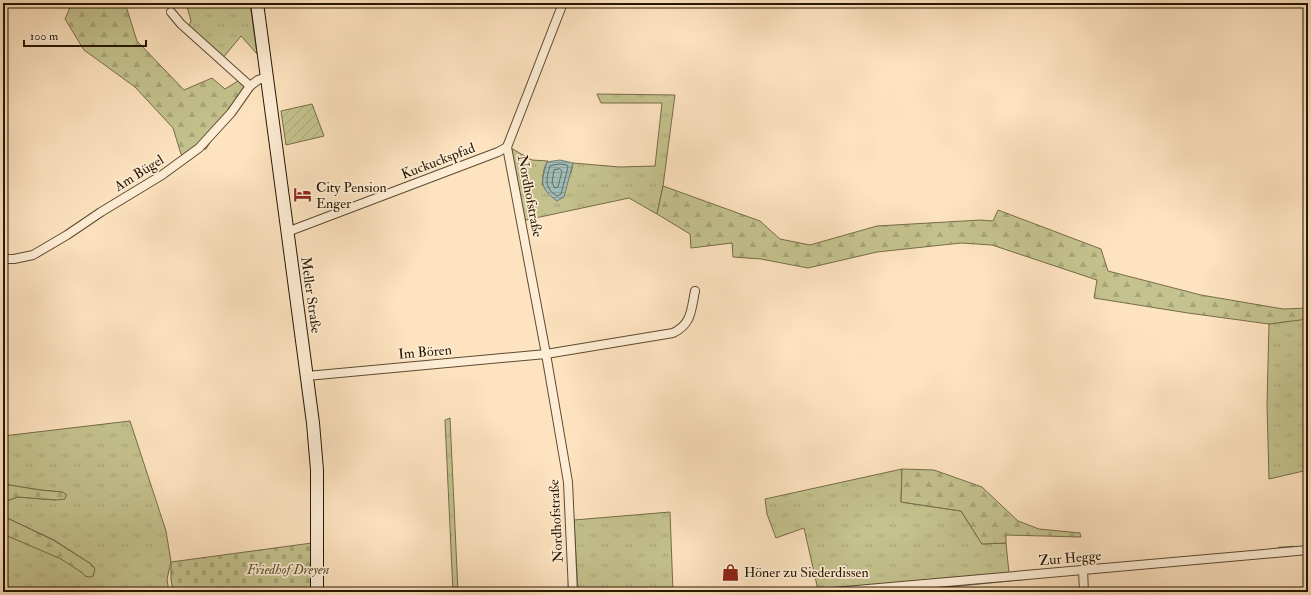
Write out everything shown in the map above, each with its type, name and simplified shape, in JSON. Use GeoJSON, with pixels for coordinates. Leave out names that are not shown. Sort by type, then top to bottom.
{"type":"FeatureCollection","features":[{"type":"Feature","properties":{"kind":"main road","name":"Meller Straße"},"geometry":{"type":"LineString","coordinates":[[257,3],[307,376],[317,470],[317,592]]}},
{"type":"Feature","properties":{"kind":"street","name":"Nordhofstraße"},"geometry":{"type":"LineString","coordinates":[[563,3],[507,147],[546,354],[568,482],[573,592]]}},
{"type":"Feature","properties":{"kind":"street"},"geometry":{"type":"LineString","coordinates":[[171,12],[181,24],[250,86]]}},
{"type":"Feature","properties":{"kind":"street","name":"Am Bügel"},"geometry":{"type":"LineString","coordinates":[[3,259],[14,259],[33,255],[162,175],[199,148],[232,113],[250,86],[258,80],[267,77]]}},
{"type":"Feature","properties":{"kind":"street","name":"Kuckuckspfad"},"geometry":{"type":"LineString","coordinates":[[287,232],[498,152],[507,147]]}},
{"type":"Feature","properties":{"kind":"street"},"geometry":{"type":"LineString","coordinates":[[546,354],[673,333],[681,330],[689,319],[695,292]]}},
{"type":"Feature","properties":{"kind":"street","name":"Im Bören"},"geometry":{"type":"LineString","coordinates":[[307,376],[546,354]]}},
{"type":"Feature","properties":{"kind":"street","name":"Zur Hegge"},"geometry":{"type":"LineString","coordinates":[[834,592],[1308,550]]}},
{"type":"Feature","properties":{"kind":"street"},"geometry":{"type":"LineString","coordinates":[[1083,570],[1084,592]]}},
{"type":"Feature","properties":{"kind":"green space"},"geometry":{"type":"Polygon","coordinates":[[[72,3],[125,3],[137,41],[184,90],[212,78],[225,89],[238,81],[244,87],[206,149],[201,150],[188,161],[181,154],[173,128],[135,87],[84,50],[65,19],[72,3]]]}},
{"type":"Feature","properties":{"kind":"green space"},"geometry":{"type":"Polygon","coordinates":[[[186,3],[250,3],[257,54],[241,36],[222,59],[188,28],[191,21],[186,3]]]}},
{"type":"Feature","properties":{"kind":"green space"},"geometry":{"type":"Polygon","coordinates":[[[597,94],[675,95],[663,186],[657,214],[629,198],[526,220],[523,217],[509,147],[532,160],[548,161],[544,169],[542,185],[571,173],[573,163],[620,167],[655,166],[662,103],[601,103],[597,94]]]}},
{"type":"Feature","properties":{"kind":"green space"},"geometry":{"type":"Polygon","coordinates":[[[312,104],[324,136],[286,145],[281,111],[312,104]]]}},
{"type":"Feature","properties":{"kind":"green space"},"geometry":{"type":"Polygon","coordinates":[[[663,186],[760,221],[780,239],[810,245],[877,226],[981,220],[993,221],[998,210],[1101,249],[1108,271],[1201,295],[1283,309],[1308,308],[1308,319],[1269,324],[1094,298],[1097,280],[992,245],[961,243],[877,252],[808,268],[761,259],[733,257],[732,243],[691,248],[690,234],[657,214],[663,186]]]}},
{"type":"Feature","properties":{"kind":"green space"},"geometry":{"type":"Polygon","coordinates":[[[1308,319],[1308,470],[1269,479],[1267,405],[1269,324],[1308,319]]]}},
{"type":"Feature","properties":{"kind":"green space"},"geometry":{"type":"Polygon","coordinates":[[[450,418],[458,592],[453,592],[445,420],[450,418]]]}},
{"type":"Feature","properties":{"kind":"green space"},"geometry":{"type":"Polygon","coordinates":[[[130,421],[166,531],[171,562],[167,579],[169,592],[12,592],[3,590],[3,534],[58,557],[78,569],[85,576],[95,569],[91,564],[54,540],[7,518],[3,514],[3,502],[18,497],[56,500],[62,492],[3,484],[3,436],[130,421]]]}},
{"type":"Feature","properties":{"kind":"green space"},"geometry":{"type":"Polygon","coordinates":[[[902,469],[901,502],[961,511],[982,544],[1006,543],[1009,573],[818,590],[804,528],[776,538],[767,514],[765,499],[902,469]]]}},
{"type":"Feature","properties":{"kind":"green space"},"geometry":{"type":"Polygon","coordinates":[[[902,469],[934,470],[982,487],[1018,521],[1039,529],[1080,533],[1081,537],[1006,535],[1006,543],[982,544],[961,511],[901,502],[902,469]]]}},
{"type":"Feature","properties":{"kind":"green space"},"geometry":{"type":"Polygon","coordinates":[[[3,484],[62,492],[66,494],[65,499],[56,500],[18,497],[3,502],[3,484]]]}},
{"type":"Feature","properties":{"kind":"green space"},"geometry":{"type":"Polygon","coordinates":[[[670,512],[673,592],[578,592],[574,520],[670,512]]]}},
{"type":"Feature","properties":{"kind":"green space"},"geometry":{"type":"Polygon","coordinates":[[[3,514],[7,518],[53,540],[91,564],[95,569],[93,576],[85,576],[61,559],[3,534],[3,514]]]}},
{"type":"Feature","properties":{"kind":"green space","name":"Friedhof Dreyen"},"geometry":{"type":"Polygon","coordinates":[[[312,543],[312,589],[309,589],[309,592],[173,592],[171,562],[312,543]]]}},
{"type":"Feature","properties":{"kind":"water"},"geometry":{"type":"Polygon","coordinates":[[[560,160],[573,163],[564,197],[557,201],[544,188],[543,180],[547,162],[560,160]]]}},
{"type":"Feature","properties":{"kind":"waterway"},"geometry":{"type":"LineString","coordinates":[[1279,548],[1293,547]]}},
{"type":"Feature","properties":{"kind":"waterway"},"geometry":{"type":"LineString","coordinates":[[922,589],[1023,579]]}},
{"type":"Feature","properties":{"kind":"waterway"},"geometry":{"type":"LineString","coordinates":[[569,581],[569,592]]}},
{"type":"Feature","properties":{"kind":"waterway"},"geometry":{"type":"LineString","coordinates":[[885,592],[913,589]]}},
{"type":"Feature","properties":{"kind":"place","name":"City Pension Enger"},"geometry":{"type":"Point","coordinates":[303,195]}},
{"type":"Feature","properties":{"kind":"place","name":"Höner zu Siederdissen"},"geometry":{"type":"Point","coordinates":[731,572]}}]}
